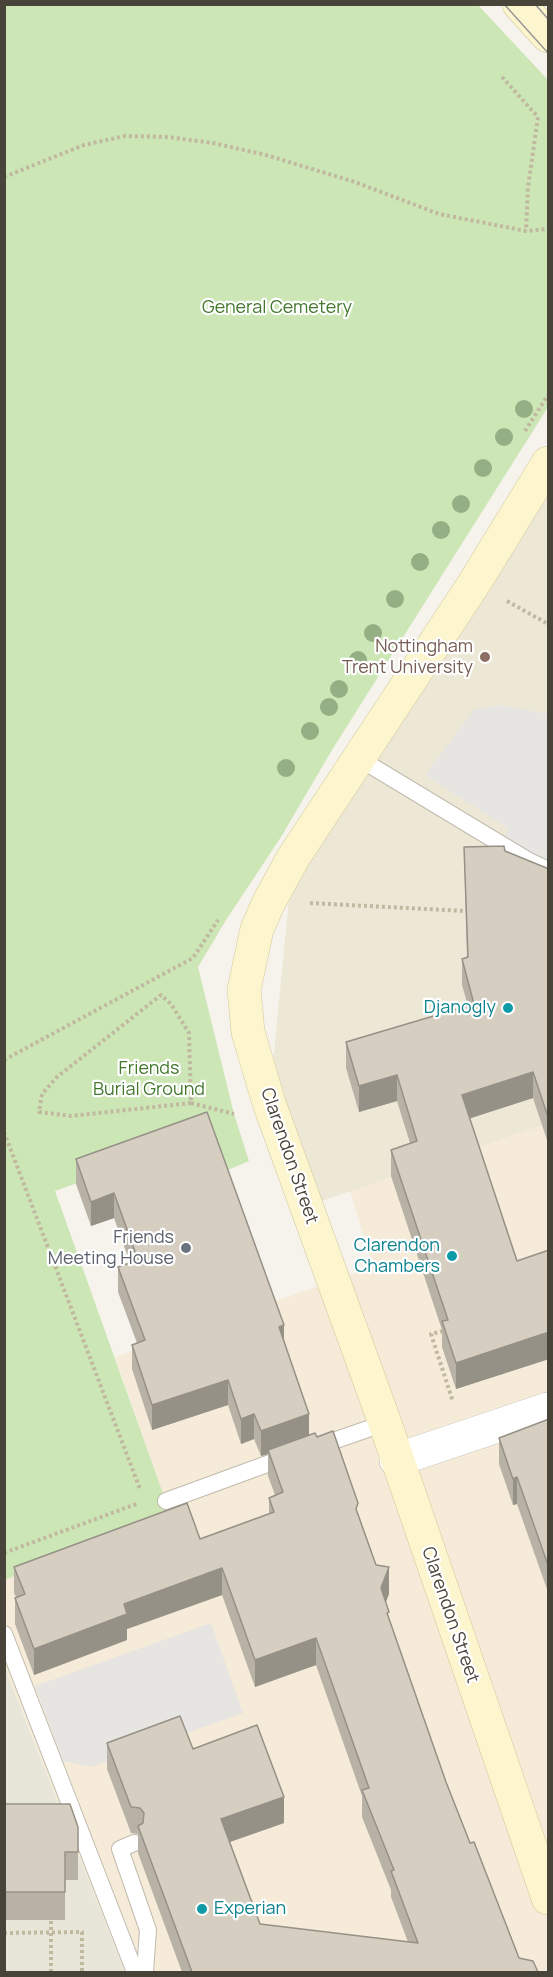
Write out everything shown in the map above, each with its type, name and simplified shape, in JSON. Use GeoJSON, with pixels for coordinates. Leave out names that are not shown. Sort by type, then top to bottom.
{"type":"FeatureCollection","features":[{"type":"Feature","properties":{"kind":"street"},"geometry":{"type":"LineString","coordinates":[[519,4],[549,36]]}},
{"type":"Feature","properties":{"kind":"street","name":"Clarendon Street"},"geometry":{"type":"LineString","coordinates":[[549,463],[475,582],[293,858],[269,902],[258,929],[244,990],[248,1032],[269,1103],[385,1423],[549,1898]]}},
{"type":"Feature","properties":{"kind":"street"},"geometry":{"type":"LineString","coordinates":[[396,1460],[549,1409]]}},
{"type":"Feature","properties":{"kind":"lane"},"geometry":{"type":"LineString","coordinates":[[360,759],[529,861],[549,870]]}},
{"type":"Feature","properties":{"kind":"lane"},"geometry":{"type":"LineString","coordinates":[[166,1501],[385,1423]]}},
{"type":"Feature","properties":{"kind":"lane"},"geometry":{"type":"LineString","coordinates":[[4,1634],[135,1972]]}},
{"type":"Feature","properties":{"kind":"lane"},"geometry":{"type":"LineString","coordinates":[[134,1843],[120,1849],[148,1930],[145,1972]]}},
{"type":"Feature","properties":{"kind":"path"},"geometry":{"type":"LineString","coordinates":[[501,77],[538,117],[528,187],[526,231]]}},
{"type":"Feature","properties":{"kind":"path"},"geometry":{"type":"LineString","coordinates":[[4,177],[84,145],[125,136],[168,137],[213,143],[266,155],[354,182],[439,214],[526,231],[549,229]]}},
{"type":"Feature","properties":{"kind":"path"},"geometry":{"type":"LineString","coordinates":[[523,434],[549,395]]}},
{"type":"Feature","properties":{"kind":"path"},"geometry":{"type":"LineString","coordinates":[[475,582],[549,624]]}},
{"type":"Feature","properties":{"kind":"path"},"geometry":{"type":"LineString","coordinates":[[269,902],[465,910]]}},
{"type":"Feature","properties":{"kind":"path"},"geometry":{"type":"LineString","coordinates":[[4,1060],[194,958],[218,919]]}},
{"type":"Feature","properties":{"kind":"path"},"geometry":{"type":"LineString","coordinates":[[191,1103],[189,1033],[171,1004],[161,995],[57,1077],[42,1095],[39,1112],[71,1116],[191,1103],[234,1114],[269,1103]]}},
{"type":"Feature","properties":{"kind":"path"},"geometry":{"type":"LineString","coordinates":[[4,1132],[144,1501]]}},
{"type":"Feature","properties":{"kind":"path"},"geometry":{"type":"LineString","coordinates":[[443,1331],[431,1335],[465,1437]]}},
{"type":"Feature","properties":{"kind":"path"},"geometry":{"type":"LineString","coordinates":[[4,1554],[144,1501],[166,1501]]}},
{"type":"Feature","properties":{"kind":"path"},"geometry":{"type":"LineString","coordinates":[[51,1920],[51,1972]]}},
{"type":"Feature","properties":{"kind":"path"},"geometry":{"type":"LineString","coordinates":[[4,1933],[82,1932],[82,1972]]}},
{"type":"Feature","properties":{"kind":"shaded area","name":"Nottingham Trent University"},"geometry":{"type":"Polygon","coordinates":[[[548,456],[548,1123],[319,1202],[269,1103],[293,858],[548,456]]]}},
{"type":"Feature","properties":{"kind":"shaded area"},"geometry":{"type":"Polygon","coordinates":[[[497,705],[548,714],[548,886],[492,857],[509,829],[425,775],[474,710],[497,705]]]}},
{"type":"Feature","properties":{"kind":"shaded area"},"geometry":{"type":"Polygon","coordinates":[[[548,1121],[548,1972],[125,1972],[5,1668],[5,1580],[170,1513],[115,1357],[373,1267],[349,1187],[548,1121]]]}},
{"type":"Feature","properties":{"kind":"shaded area"},"geometry":{"type":"Polygon","coordinates":[[[211,1623],[243,1713],[91,1767],[63,1761],[35,1686],[211,1623]]]}},
{"type":"Feature","properties":{"kind":"shaded area"},"geometry":{"type":"Polygon","coordinates":[[[5,1668],[125,1972],[5,1972],[5,1668]]]}},
{"type":"Feature","properties":{"kind":"green space","name":"General Cemetery"},"geometry":{"type":"Polygon","coordinates":[[[5,5],[478,5],[548,80],[548,407],[198,967],[234,1114],[249,1161],[223,1172],[208,1136],[55,1191],[170,1513],[5,1580],[5,5]]]}},
{"type":"Feature","properties":{"kind":"building"},"geometry":{"type":"Polygon","coordinates":[[[504,846],[505,851],[549,869],[549,1120],[533,1072],[462,1095],[517,1261],[549,1250],[549,1332],[456,1363],[442,1321],[448,1320],[391,1150],[417,1141],[397,1075],[359,1086],[346,1042],[474,1004],[462,959],[468,957],[464,847],[504,846]]]}},
{"type":"Feature","properties":{"kind":"building"},"geometry":{"type":"Polygon","coordinates":[[[207,1112],[284,1325],[279,1327],[309,1414],[261,1431],[254,1414],[241,1419],[228,1380],[152,1405],[132,1345],[145,1340],[118,1267],[138,1260],[114,1193],[91,1202],[76,1159],[207,1112]]]}},
{"type":"Feature","properties":{"kind":"building"},"geometry":{"type":"Polygon","coordinates":[[[549,1419],[549,1568],[517,1477],[513,1479],[499,1438],[549,1419]]]}},
{"type":"Feature","properties":{"kind":"building"},"geometry":{"type":"Polygon","coordinates":[[[333,1431],[358,1503],[356,1509],[376,1565],[389,1567],[381,1588],[389,1612],[387,1613],[446,1782],[470,1843],[474,1842],[519,1958],[533,1961],[538,1972],[192,1972],[138,1826],[143,1823],[144,1813],[140,1808],[131,1807],[107,1743],[180,1716],[193,1749],[257,1725],[284,1797],[221,1819],[260,1924],[418,1943],[391,1871],[394,1870],[362,1790],[369,1788],[316,1638],[255,1660],[222,1568],[124,1604],[127,1614],[34,1649],[15,1598],[25,1594],[14,1567],[187,1503],[200,1539],[274,1512],[269,1498],[283,1492],[268,1450],[315,1433],[317,1437],[333,1431]]]}},
{"type":"Feature","properties":{"kind":"building"},"geometry":{"type":"Polygon","coordinates":[[[4,1804],[70,1804],[78,1827],[78,1852],[65,1852],[65,1892],[4,1892],[4,1804]]]}},
{"type":"Feature","properties":{"kind":"tram line"},"geometry":{"type":"LineString","coordinates":[[504,4],[548,53]]}},
{"type":"Feature","properties":{"kind":"tram line"},"geometry":{"type":"LineString","coordinates":[[535,4],[548,19]]}},
{"type":"Feature","properties":{"kind":"place","name":"Nottingham Trent University"},"geometry":{"type":"Point","coordinates":[485,657]}},
{"type":"Feature","properties":{"kind":"place","name":"Djanogly"},"geometry":{"type":"Point","coordinates":[508,1008]}},
{"type":"Feature","properties":{"kind":"place","name":"Friends Meeting House"},"geometry":{"type":"Point","coordinates":[186,1248]}},
{"type":"Feature","properties":{"kind":"place","name":"Clarendon Chambers"},"geometry":{"type":"Point","coordinates":[452,1256]}},
{"type":"Feature","properties":{"kind":"place","name":"Experian"},"geometry":{"type":"Point","coordinates":[202,1909]}},
{"type":"Feature","properties":{"kind":"park label","name":"Friends Burial Ground"},"geometry":{"type":"Point","coordinates":[149,1079]}}]}
